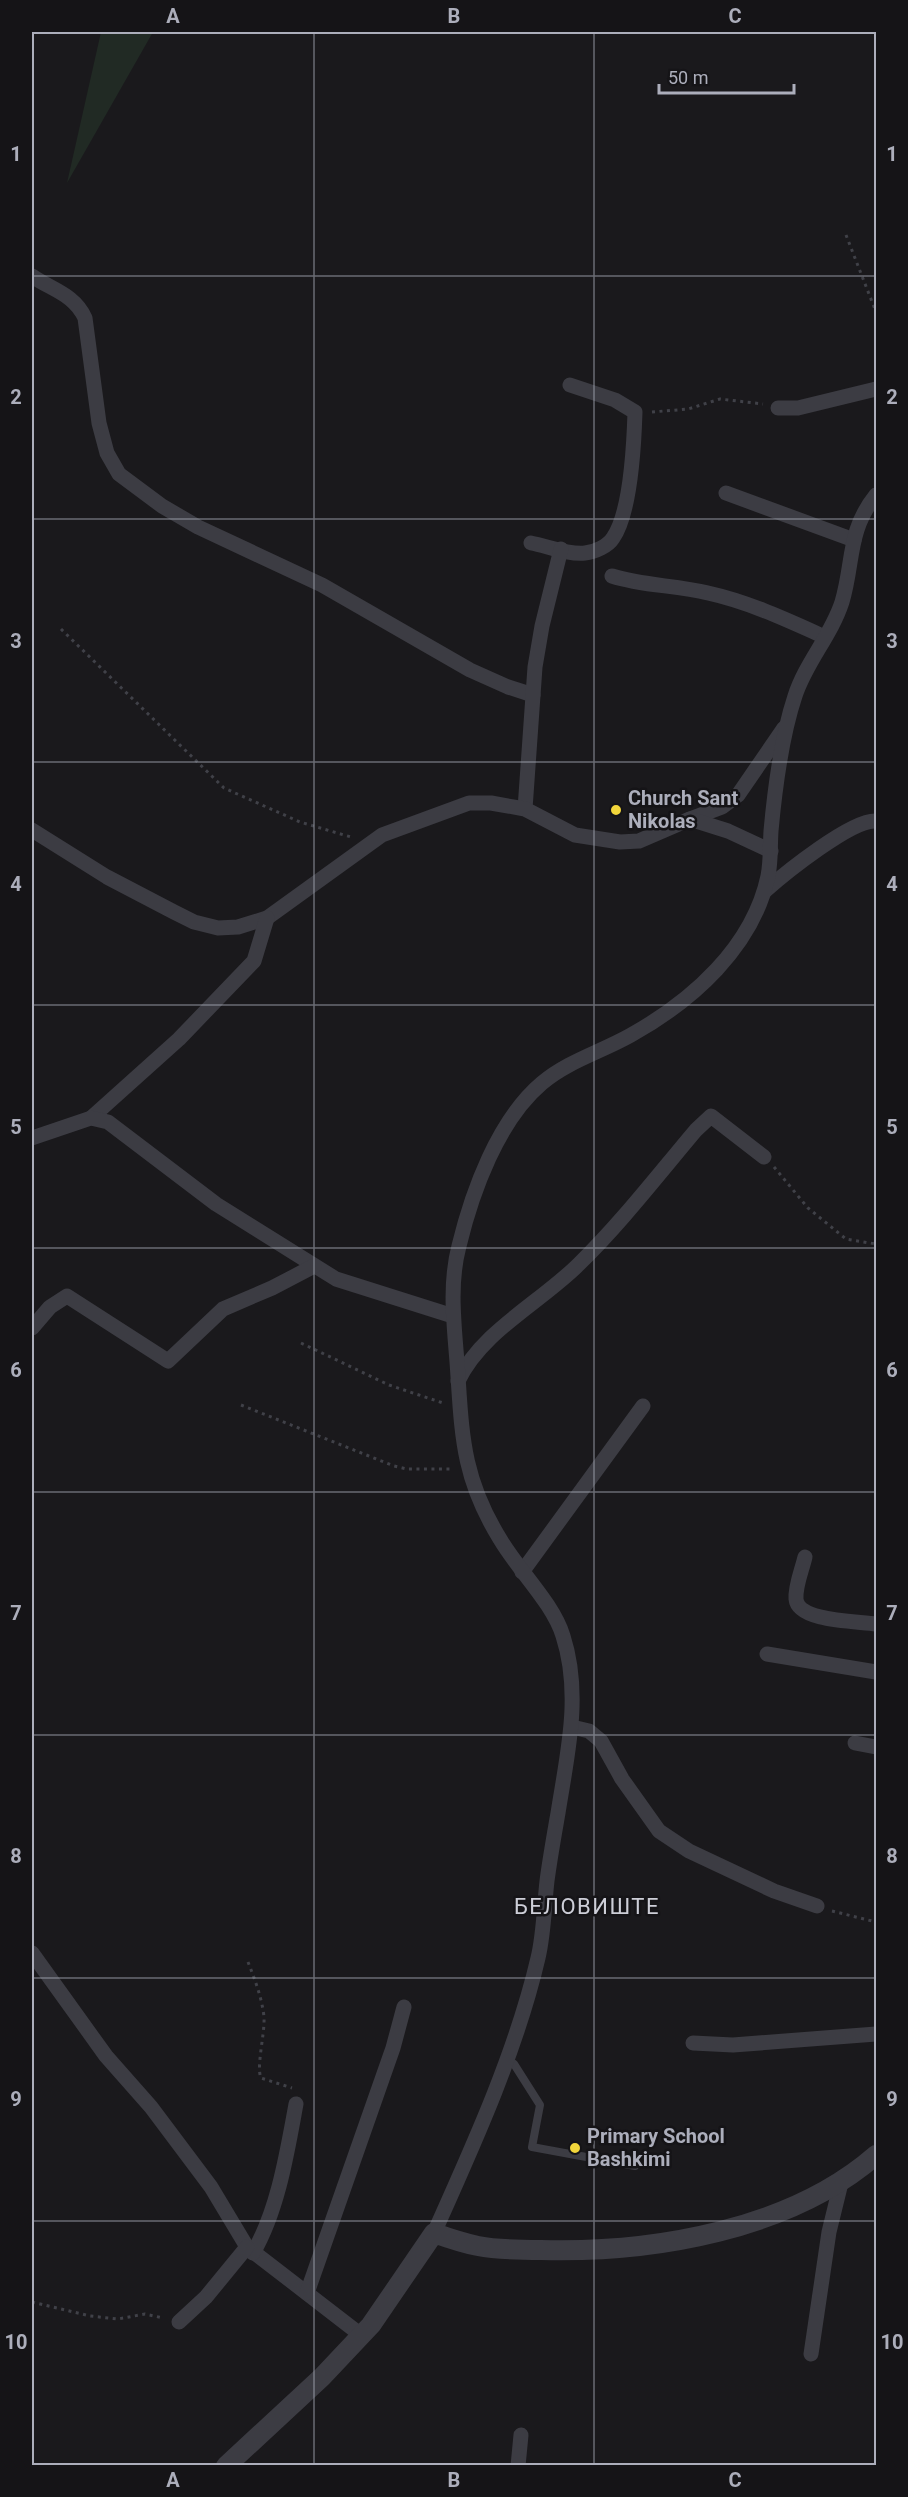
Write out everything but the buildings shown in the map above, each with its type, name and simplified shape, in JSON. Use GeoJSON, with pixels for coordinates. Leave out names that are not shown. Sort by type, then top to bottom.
{"type":"FeatureCollection","features":[{"type":"Feature","properties":{"kind":"street"},"geometry":{"type":"LineString","coordinates":[[32,276],[69,297],[80,307],[85,318],[99,423],[107,453],[119,474],[162,506],[198,527],[322,585],[470,670],[533,695]]}},
{"type":"Feature","properties":{"kind":"street"},"geometry":{"type":"LineString","coordinates":[[531,543],[585,553],[601,549],[613,540],[622,519],[634,450],[635,412],[615,400],[570,385]]}},
{"type":"Feature","properties":{"kind":"street"},"geometry":{"type":"LineString","coordinates":[[778,408],[798,408],[876,389]]}},
{"type":"Feature","properties":{"kind":"street"},"geometry":{"type":"LineString","coordinates":[[726,493],[854,540]]}},
{"type":"Feature","properties":{"kind":"street"},"geometry":{"type":"LineString","coordinates":[[226,2466],[322,2377],[361,2335],[434,2233],[482,2125],[538,1957],[548,1874],[572,1727],[571,1685],[564,1638],[559,1626],[482,1508],[463,1447],[453,1316],[454,1269],[470,1205],[487,1161],[522,1106],[538,1086],[553,1075],[631,1035],[695,990],[743,938],[765,891],[771,851],[771,832],[788,722],[803,671],[835,621],[845,593],[858,525],[876,495]]}},
{"type":"Feature","properties":{"kind":"street"},"geometry":{"type":"LineString","coordinates":[[525,809],[535,667],[542,626],[561,549]]}},
{"type":"Feature","properties":{"kind":"street"},"geometry":{"type":"LineString","coordinates":[[612,576],[628,581],[706,592],[737,600],[825,637]]}},
{"type":"Feature","properties":{"kind":"street"},"geometry":{"type":"LineString","coordinates":[[32,831],[107,877],[194,922],[218,928],[238,927],[267,918],[382,835],[469,803],[491,803],[525,809],[575,835],[620,842],[639,841],[722,807],[738,795],[788,722]]}},
{"type":"Feature","properties":{"kind":"street"},"geometry":{"type":"LineString","coordinates":[[690,819],[728,831],[771,851]]}},
{"type":"Feature","properties":{"kind":"street"},"geometry":{"type":"LineString","coordinates":[[765,891],[784,874],[832,841],[856,827],[876,821]]}},
{"type":"Feature","properties":{"kind":"street"},"geometry":{"type":"LineString","coordinates":[[32,1138],[91,1119],[179,1039],[254,961],[267,918]]}},
{"type":"Feature","properties":{"kind":"street"},"geometry":{"type":"LineString","coordinates":[[458,1381],[468,1362],[510,1322],[579,1265],[696,1130],[711,1116],[764,1157]]}},
{"type":"Feature","properties":{"kind":"street"},"geometry":{"type":"LineString","coordinates":[[91,1119],[108,1122],[216,1204],[336,1279],[453,1316]]}},
{"type":"Feature","properties":{"kind":"street"},"geometry":{"type":"LineString","coordinates":[[32,1328],[50,1307],[67,1296],[168,1361],[223,1309],[272,1288],[314,1266]]}},
{"type":"Feature","properties":{"kind":"street"},"geometry":{"type":"LineString","coordinates":[[522,1572],[643,1406]]}},
{"type":"Feature","properties":{"kind":"street"},"geometry":{"type":"LineString","coordinates":[[805,1557],[796,1600],[800,1610],[809,1616],[876,1624]]}},
{"type":"Feature","properties":{"kind":"street"},"geometry":{"type":"LineString","coordinates":[[767,1654],[876,1672]]}},
{"type":"Feature","properties":{"kind":"street"},"geometry":{"type":"LineString","coordinates":[[572,1727],[589,1731],[601,1741],[622,1779],[659,1831],[711,1861],[774,1891],[818,1906]]}},
{"type":"Feature","properties":{"kind":"street"},"geometry":{"type":"LineString","coordinates":[[855,1743],[876,1747]]}},
{"type":"Feature","properties":{"kind":"street"},"geometry":{"type":"LineString","coordinates":[[32,1953],[92,2038],[151,2107],[211,2187],[250,2250],[361,2335]]}},
{"type":"Feature","properties":{"kind":"street"},"geometry":{"type":"LineString","coordinates":[[308,2293],[405,2007]]}},
{"type":"Feature","properties":{"kind":"street"},"geometry":{"type":"LineString","coordinates":[[693,2043],[733,2045],[876,2034]]}},
{"type":"Feature","properties":{"kind":"street"},"geometry":{"type":"LineString","coordinates":[[179,2322],[206,2297],[262,2236],[271,2209],[296,2104]]}},
{"type":"Feature","properties":{"kind":"street"},"geometry":{"type":"LineString","coordinates":[[434,2233],[476,2246],[502,2250],[586,2252],[670,2242],[751,2222],[786,2209],[841,2183],[876,2155]]}},
{"type":"Feature","properties":{"kind":"street"},"geometry":{"type":"LineString","coordinates":[[811,2354],[829,2232],[841,2183]]}},
{"type":"Feature","properties":{"kind":"street"},"geometry":{"type":"LineString","coordinates":[[518,2466],[521,2435]]}},
{"type":"Feature","properties":{"kind":"lane"},"geometry":{"type":"LineString","coordinates":[[506,2058],[514,2064],[540,2105],[532,2147],[635,2166]]}},
{"type":"Feature","properties":{"kind":"path"},"geometry":{"type":"LineString","coordinates":[[846,235],[876,312]]}},
{"type":"Feature","properties":{"kind":"path"},"geometry":{"type":"LineString","coordinates":[[635,412],[688,409],[729,398],[778,408]]}},
{"type":"Feature","properties":{"kind":"path"},"geometry":{"type":"LineString","coordinates":[[62,629],[224,788],[300,822],[372,842]]}},
{"type":"Feature","properties":{"kind":"path"},"geometry":{"type":"LineString","coordinates":[[764,1157],[808,1208],[846,1239],[876,1244]]}},
{"type":"Feature","properties":{"kind":"path"},"geometry":{"type":"LineString","coordinates":[[301,1343],[389,1384],[459,1408]]}},
{"type":"Feature","properties":{"kind":"path"},"geometry":{"type":"LineString","coordinates":[[242,1406],[394,1466],[407,1469],[469,1468]]}},
{"type":"Feature","properties":{"kind":"path"},"geometry":{"type":"LineString","coordinates":[[818,1906],[876,1922]]}},
{"type":"Feature","properties":{"kind":"path"},"geometry":{"type":"LineString","coordinates":[[248,1962],[264,2017],[264,2045],[258,2071],[261,2078],[294,2089],[296,2104]]}},
{"type":"Feature","properties":{"kind":"path"},"geometry":{"type":"LineString","coordinates":[[32,2302],[90,2316],[118,2319],[145,2314],[179,2322]]}},
{"type":"Feature","properties":{"kind":"shaded area"},"geometry":{"type":"Polygon","coordinates":[[[101,32],[153,32],[67,183],[101,32]]]}},
{"type":"Feature","properties":{"kind":"place","name":"Church Sant Nikolas"},"geometry":{"type":"Point","coordinates":[616,810]}},
{"type":"Feature","properties":{"kind":"place","name":"Primary School Bashkimi"},"geometry":{"type":"Point","coordinates":[575,2148]}},
{"type":"Feature","properties":{"kind":"district","name":"БЕЛОВИШТЕ"},"geometry":{"type":"Point","coordinates":[587,1906]}}]}
